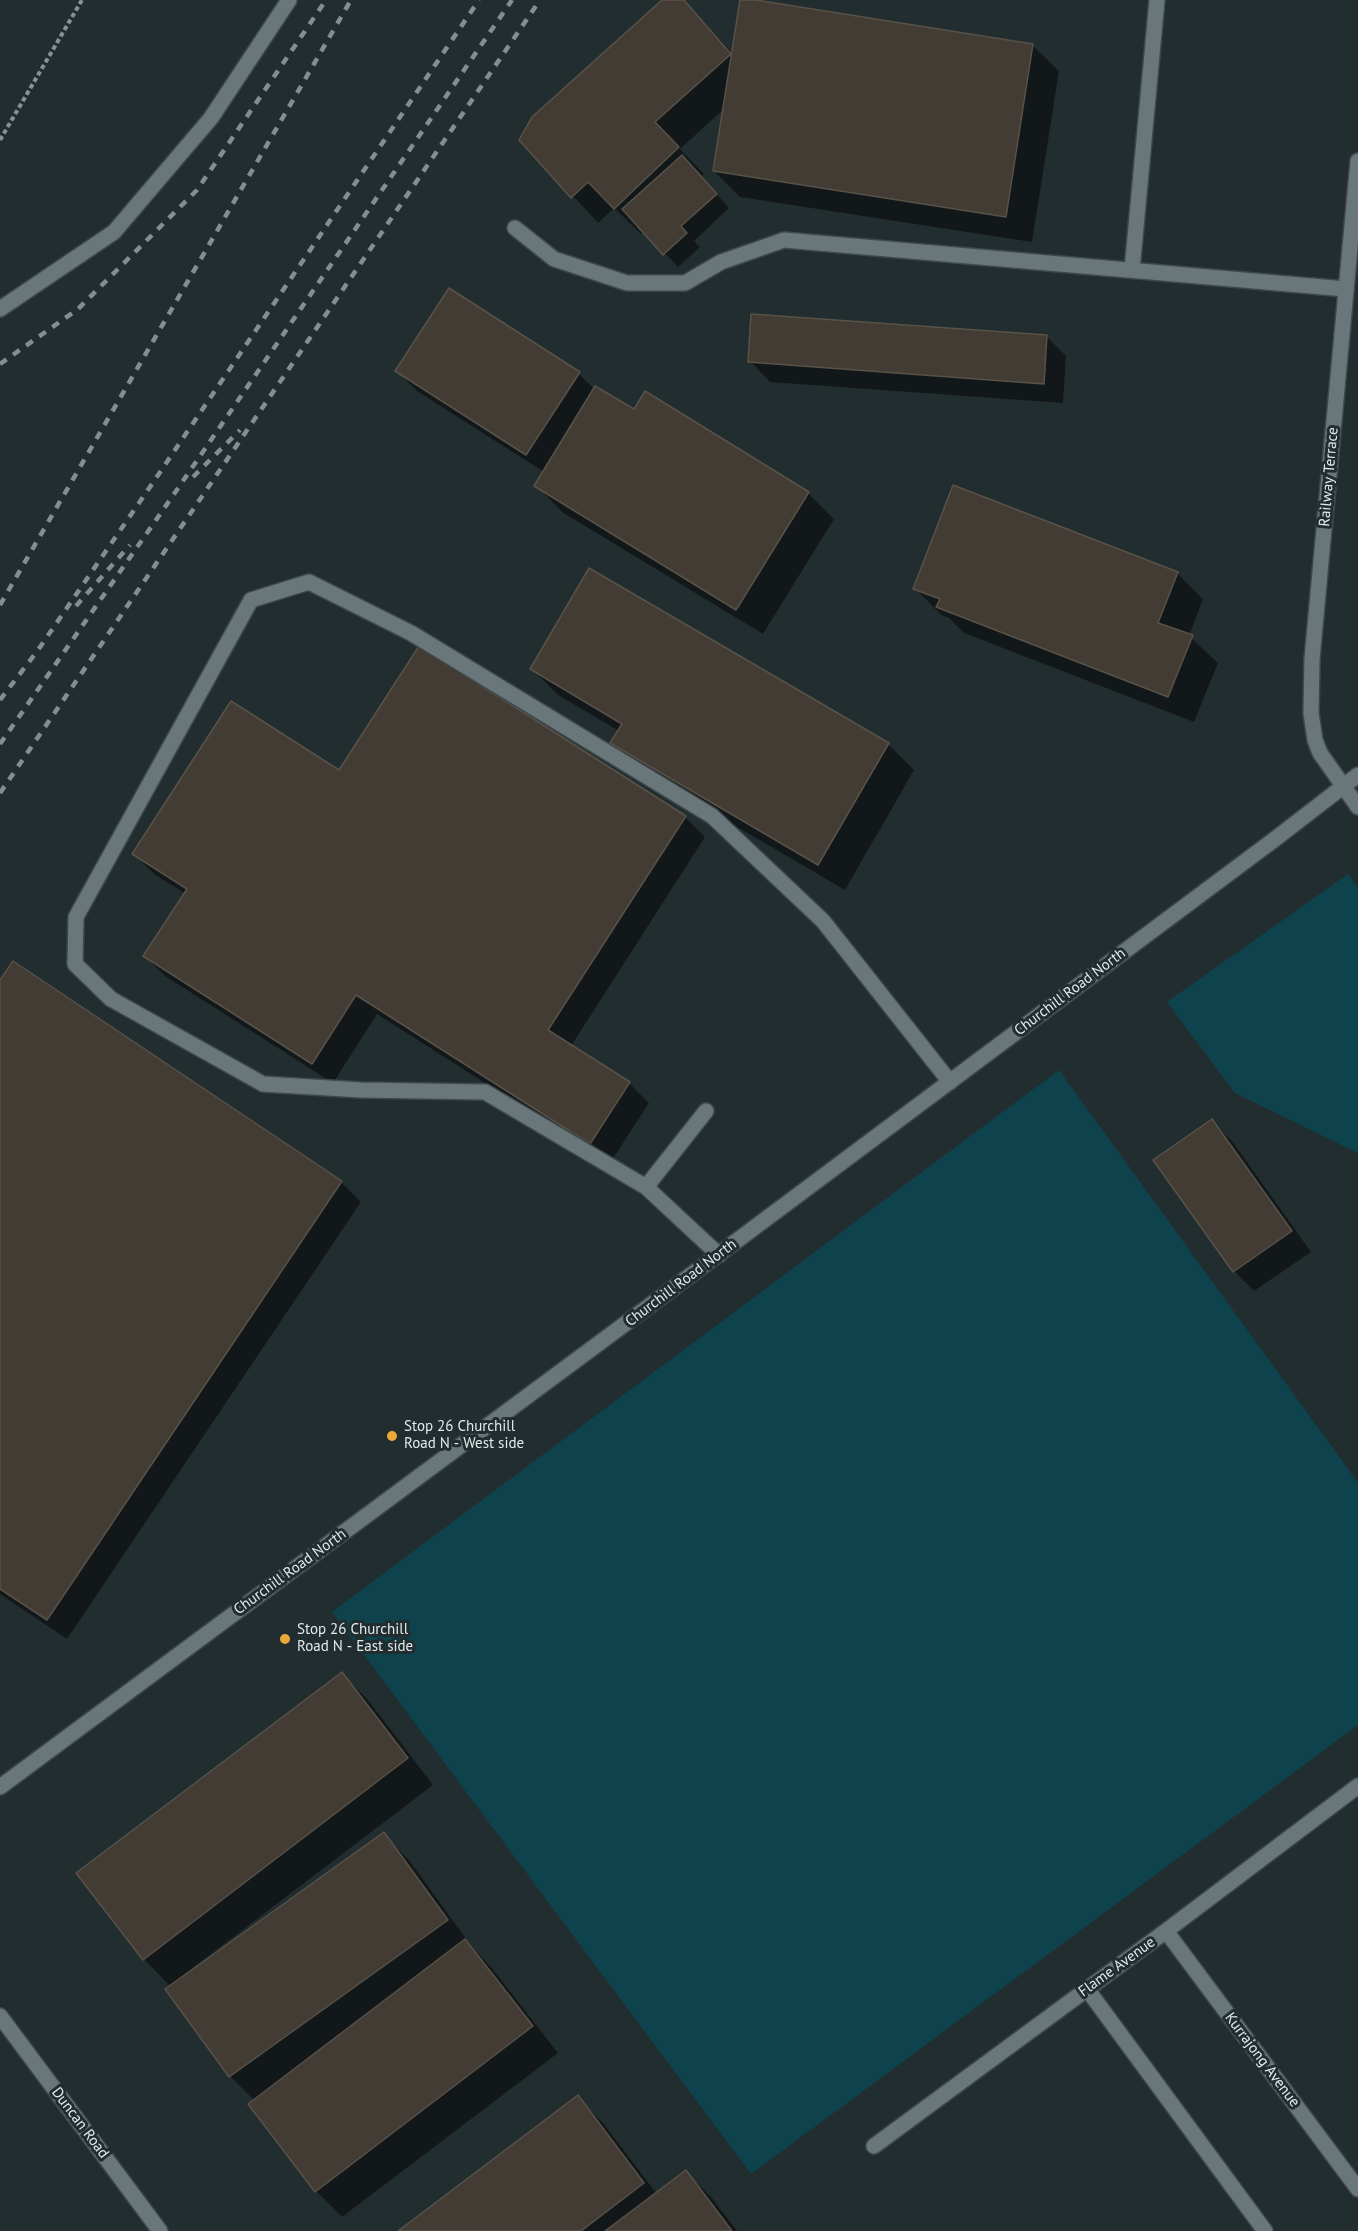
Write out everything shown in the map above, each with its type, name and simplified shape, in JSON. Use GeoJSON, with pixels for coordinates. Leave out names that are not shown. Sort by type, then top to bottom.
{"type":"FeatureCollection","features":[{"type":"Feature","properties":{"kind":"street"},"geometry":{"type":"LineString","coordinates":[[0,309],[114,232],[211,118],[289,0]]}},
{"type":"Feature","properties":{"kind":"street"},"geometry":{"type":"LineString","coordinates":[[1132,270],[1156,0]]}},
{"type":"Feature","properties":{"kind":"street","name":"Railway Terrace"},"geometry":{"type":"LineString","coordinates":[[1343,786],[1320,753],[1315,740],[1311,713],[1312,659],[1358,161]]}},
{"type":"Feature","properties":{"kind":"street"},"geometry":{"type":"LineString","coordinates":[[515,228],[554,260],[627,282],[685,283],[721,262],[784,240],[1346,289]]}},
{"type":"Feature","properties":{"kind":"street"},"geometry":{"type":"LineString","coordinates":[[719,1255],[646,1187],[485,1092],[361,1090],[263,1084],[111,999],[75,964],[76,916],[251,600],[309,582],[411,633],[712,816],[823,921],[950,1082]]}},
{"type":"Feature","properties":{"kind":"street","name":"Churchill Road North"},"geometry":{"type":"LineString","coordinates":[[0,1787],[719,1255],[1358,775]]}},
{"type":"Feature","properties":{"kind":"street"},"geometry":{"type":"LineString","coordinates":[[1343,786],[1358,807]]}},
{"type":"Feature","properties":{"kind":"street"},"geometry":{"type":"LineString","coordinates":[[646,1187],[706,1112]]}},
{"type":"Feature","properties":{"kind":"street","name":"Flame Avenue"},"geometry":{"type":"LineString","coordinates":[[874,2146],[1358,1786]]}},
{"type":"Feature","properties":{"kind":"street","name":"Kurrajong Avenue"},"geometry":{"type":"LineString","coordinates":[[1166,1931],[1358,2189]]}},
{"type":"Feature","properties":{"kind":"street"},"geometry":{"type":"LineString","coordinates":[[1087,1989],[1265,2231]]}},
{"type":"Feature","properties":{"kind":"street","name":"Duncan Road"},"geometry":{"type":"LineString","coordinates":[[0,2016],[160,2231]]}},
{"type":"Feature","properties":{"kind":"path"},"geometry":{"type":"LineString","coordinates":[[0,140],[82,0]]}},
{"type":"Feature","properties":{"kind":"shaded area"},"geometry":{"type":"Polygon","coordinates":[[[1348,874],[1358,888],[1358,1153],[1235,1093],[1167,1002],[1348,874]]]}},
{"type":"Feature","properties":{"kind":"shaded area"},"geometry":{"type":"Polygon","coordinates":[[[1059,1070],[1358,1483],[1358,1725],[751,2174],[332,1612],[1059,1070]]]}},
{"type":"Feature","properties":{"kind":"building"},"geometry":{"type":"Polygon","coordinates":[[[662,0],[684,0],[731,54],[655,122],[679,147],[614,209],[588,182],[571,198],[519,140],[532,117],[662,0]]]}},
{"type":"Feature","properties":{"kind":"building"},"geometry":{"type":"Polygon","coordinates":[[[740,0],[756,0],[1033,44],[1006,217],[713,171],[740,0]]]}},
{"type":"Feature","properties":{"kind":"building"},"geometry":{"type":"Polygon","coordinates":[[[682,155],[717,194],[681,226],[687,233],[663,255],[622,209],[682,155]]]}},
{"type":"Feature","properties":{"kind":"building"},"geometry":{"type":"Polygon","coordinates":[[[449,288],[580,372],[526,455],[395,371],[449,288]]]}},
{"type":"Feature","properties":{"kind":"building"},"geometry":{"type":"Polygon","coordinates":[[[751,314],[1047,335],[1044,384],[748,362],[751,314]]]}},
{"type":"Feature","properties":{"kind":"building"},"geometry":{"type":"Polygon","coordinates":[[[595,386],[634,409],[645,391],[809,492],[736,610],[534,486],[595,386]]]}},
{"type":"Feature","properties":{"kind":"building"},"geometry":{"type":"Polygon","coordinates":[[[953,485],[1178,572],[1158,623],[1193,635],[1168,697],[936,607],[940,599],[913,589],[953,485]]]}},
{"type":"Feature","properties":{"kind":"building"},"geometry":{"type":"Polygon","coordinates":[[[589,568],[889,743],[818,865],[610,743],[622,724],[530,669],[589,568]]]}},
{"type":"Feature","properties":{"kind":"building"},"geometry":{"type":"Polygon","coordinates":[[[419,646],[686,816],[548,1030],[630,1082],[590,1144],[356,995],[312,1064],[143,956],[187,889],[132,854],[231,701],[339,770],[419,646]]]}},
{"type":"Feature","properties":{"kind":"building"},"geometry":{"type":"Polygon","coordinates":[[[13,961],[342,1181],[47,1620],[0,1589],[0,980],[13,961]]]}},
{"type":"Feature","properties":{"kind":"building"},"geometry":{"type":"Polygon","coordinates":[[[1212,1119],[1292,1231],[1233,1272],[1153,1160],[1212,1119]]]}},
{"type":"Feature","properties":{"kind":"building"},"geometry":{"type":"Polygon","coordinates":[[[342,1672],[408,1758],[143,1960],[76,1873],[342,1672]]]}},
{"type":"Feature","properties":{"kind":"building"},"geometry":{"type":"Polygon","coordinates":[[[384,1832],[448,1920],[229,2077],[165,1989],[384,1832]]]}},
{"type":"Feature","properties":{"kind":"building"},"geometry":{"type":"Polygon","coordinates":[[[465,1939],[533,2026],[315,2192],[248,2104],[465,1939]]]}},
{"type":"Feature","properties":{"kind":"building"},"geometry":{"type":"Polygon","coordinates":[[[578,2095],[644,2183],[581,2231],[398,2231],[578,2095]]]}},
{"type":"Feature","properties":{"kind":"building"},"geometry":{"type":"Polygon","coordinates":[[[686,2170],[732,2231],[605,2231],[686,2170]]]}},
{"type":"Feature","properties":{"kind":"railway"},"geometry":{"type":"LineString","coordinates":[[0,364],[78,309],[197,190],[326,0]]}},
{"type":"Feature","properties":{"kind":"railway"},"geometry":{"type":"LineString","coordinates":[[0,605],[351,0]]}},
{"type":"Feature","properties":{"kind":"railway"},"geometry":{"type":"LineString","coordinates":[[0,700],[38,650],[152,484],[479,0]]}},
{"type":"Feature","properties":{"kind":"railway"},"geometry":{"type":"LineString","coordinates":[[0,744],[512,0]]}},
{"type":"Feature","properties":{"kind":"railway"},"geometry":{"type":"LineString","coordinates":[[0,793],[540,0]]}},
{"type":"Feature","properties":{"kind":"railway"},"geometry":{"type":"LineString","coordinates":[[193,477],[240,430]]}},
{"type":"Feature","properties":{"kind":"railway"},"geometry":{"type":"LineString","coordinates":[[76,606],[130,545]]}},
{"type":"Feature","properties":{"kind":"place","name":"Stop 26 Churchill Road N - West side"},"geometry":{"type":"Point","coordinates":[392,1436]}},
{"type":"Feature","properties":{"kind":"place","name":"Stop 26 Churchill Road N - East side"},"geometry":{"type":"Point","coordinates":[285,1639]}}]}
